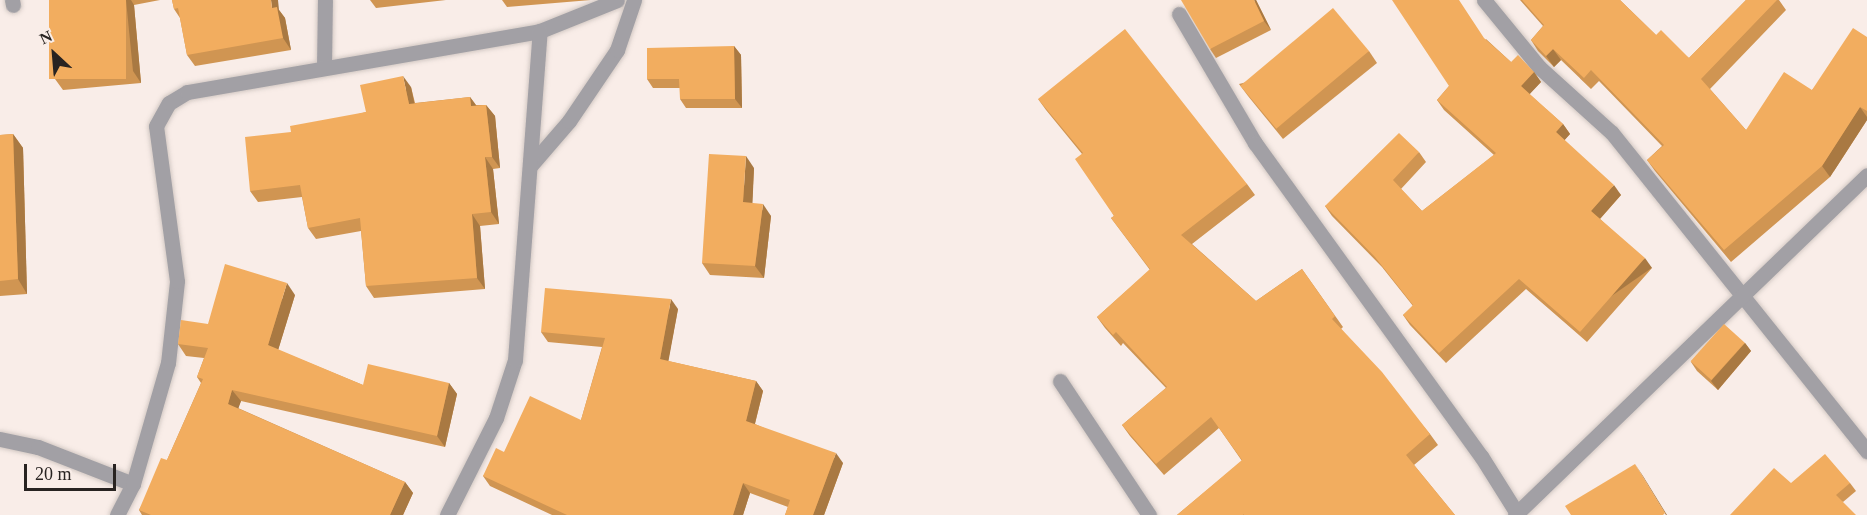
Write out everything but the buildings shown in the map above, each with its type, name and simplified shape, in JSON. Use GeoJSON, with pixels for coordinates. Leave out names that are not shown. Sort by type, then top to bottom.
{"type":"FeatureCollection","features":[{"type":"Feature","properties":{"kind":"street"},"geometry":{"type":"LineString","coordinates":[[324,68],[325,0]]}},
{"type":"Feature","properties":{"kind":"street"},"geometry":{"type":"LineString","coordinates":[[117,515],[133,484],[168,363],[177,281],[156,126],[169,103],[187,92],[540,31],[617,0]]}},
{"type":"Feature","properties":{"kind":"street"},"geometry":{"type":"LineString","coordinates":[[531,165],[569,121],[617,50],[634,0]]}},
{"type":"Feature","properties":{"kind":"street"},"geometry":{"type":"LineString","coordinates":[[1484,0],[1539,67],[1612,133],[1741,297],[1867,451]]}},
{"type":"Feature","properties":{"kind":"street"},"geometry":{"type":"LineString","coordinates":[[1179,14],[1255,143],[1482,456],[1517,514],[1867,175]]}},
{"type":"Feature","properties":{"kind":"street"},"geometry":{"type":"LineString","coordinates":[[447,515],[496,418],[515,360],[540,31]]}},
{"type":"Feature","properties":{"kind":"street"},"geometry":{"type":"LineString","coordinates":[[1060,381],[1149,515]]}},
{"type":"Feature","properties":{"kind":"street"},"geometry":{"type":"LineString","coordinates":[[0,439],[38,447],[133,484]]}}]}
